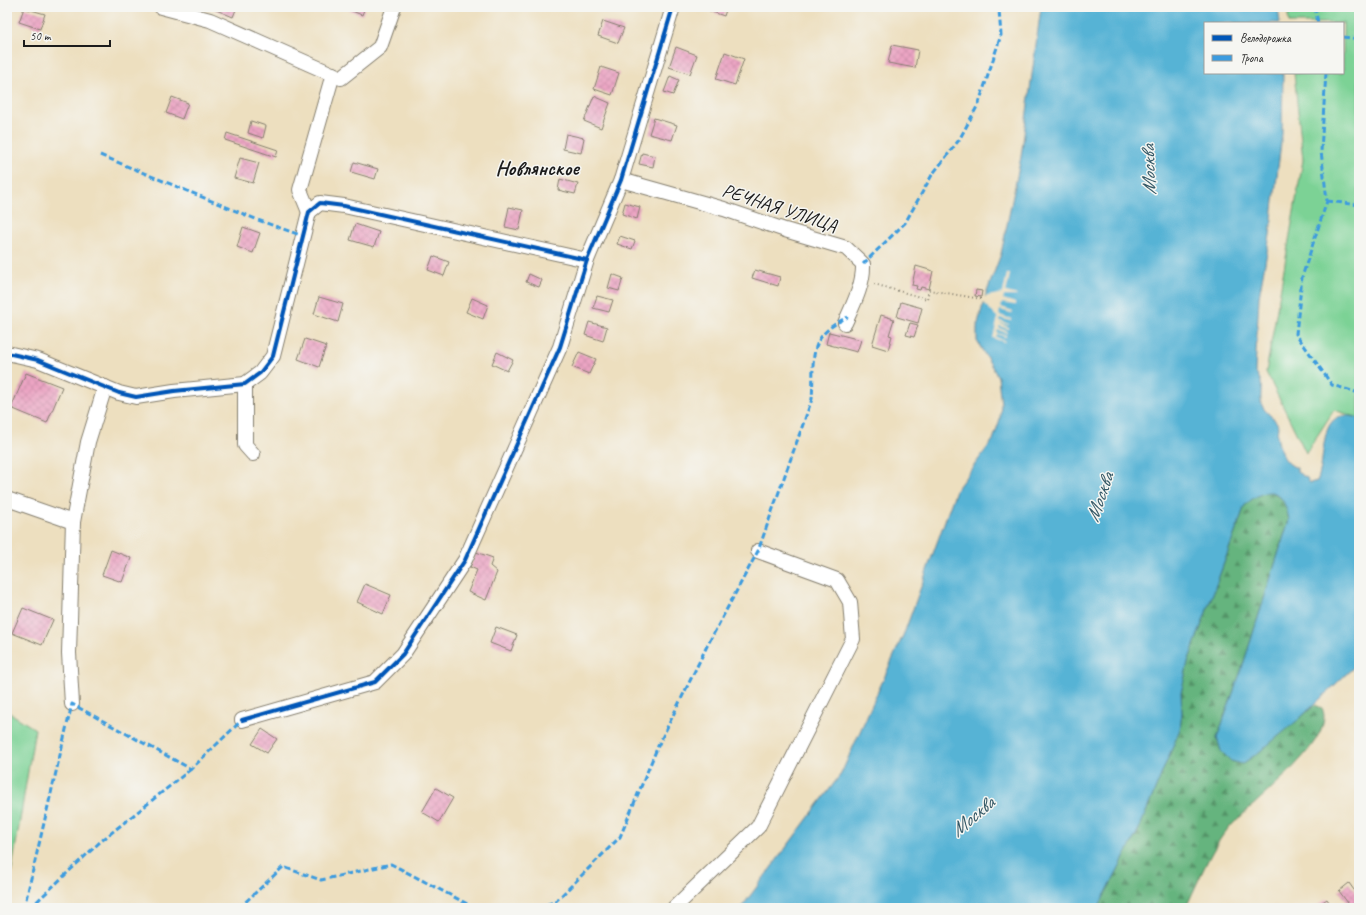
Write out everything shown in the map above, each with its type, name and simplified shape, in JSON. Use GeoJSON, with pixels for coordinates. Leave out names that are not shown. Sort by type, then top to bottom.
{"type":"FeatureCollection","features":[{"type":"Feature","properties":{"kind":"street"},"geometry":{"type":"LineString","coordinates":[[161,7],[210,20],[341,78],[380,47],[394,7]]}},
{"type":"Feature","properties":{"kind":"street"},"geometry":{"type":"LineString","coordinates":[[242,720],[375,682],[402,654],[465,560],[560,347],[587,260],[621,180],[673,7]]}},
{"type":"Feature","properties":{"kind":"street"},"geometry":{"type":"LineString","coordinates":[[7,353],[38,360],[104,387],[136,398],[174,391],[245,384],[260,373],[273,356],[309,212],[300,190],[333,74]]}},
{"type":"Feature","properties":{"kind":"street","name":"РЕЧНАЯ УЛИЦА"},"geometry":{"type":"LineString","coordinates":[[621,180],[724,209],[785,230],[846,248],[863,264],[862,279],[845,323]]}},
{"type":"Feature","properties":{"kind":"street"},"geometry":{"type":"LineString","coordinates":[[309,212],[320,203],[344,206],[587,260]]}},
{"type":"Feature","properties":{"kind":"street"},"geometry":{"type":"LineString","coordinates":[[245,384],[246,445],[253,454]]}},
{"type":"Feature","properties":{"kind":"street"},"geometry":{"type":"LineString","coordinates":[[72,704],[69,653],[73,522],[88,442],[104,387]]}},
{"type":"Feature","properties":{"kind":"street"},"geometry":{"type":"LineString","coordinates":[[7,499],[73,522]]}},
{"type":"Feature","properties":{"kind":"street"},"geometry":{"type":"LineString","coordinates":[[674,908],[758,827],[853,640],[850,602],[837,580],[758,551]]}},
{"type":"Feature","properties":{"kind":"path"},"geometry":{"type":"LineString","coordinates":[[862,279],[927,299],[929,290],[981,299]]}},
{"type":"Feature","properties":{"kind":"green space"},"geometry":{"type":"Polygon","coordinates":[[[1287,7],[1359,7],[1359,418],[1334,410],[1306,453],[1266,372],[1303,160],[1294,74],[1344,74],[1344,22],[1289,22],[1287,7]]]}},
{"type":"Feature","properties":{"kind":"green space"},"geometry":{"type":"Polygon","coordinates":[[[1269,491],[1274,493],[1284,502],[1289,520],[1242,668],[1217,738],[1221,751],[1231,761],[1242,764],[1258,753],[1315,705],[1322,708],[1323,722],[1316,739],[1303,757],[1223,835],[1208,860],[1188,903],[1184,908],[1098,908],[1139,829],[1180,729],[1182,713],[1181,693],[1188,662],[1245,505],[1257,495],[1269,491]]]}},
{"type":"Feature","properties":{"kind":"green space"},"geometry":{"type":"Polygon","coordinates":[[[7,711],[35,729],[7,899],[7,711]]]}},
{"type":"Feature","properties":{"kind":"water","name":"Москва"},"geometry":{"type":"Polygon","coordinates":[[[1041,7],[1278,7],[1280,22],[1204,22],[1204,74],[1283,74],[1282,134],[1270,235],[1259,297],[1255,371],[1261,383],[1261,404],[1278,424],[1277,435],[1282,455],[1288,463],[1297,468],[1297,472],[1307,478],[1310,483],[1317,481],[1329,426],[1335,419],[1345,416],[1359,418],[1359,662],[1298,720],[1258,753],[1242,764],[1231,761],[1221,751],[1217,738],[1242,668],[1289,520],[1283,501],[1279,496],[1268,492],[1261,494],[1245,505],[1188,662],[1181,693],[1182,713],[1180,729],[1139,829],[1098,908],[741,908],[841,774],[905,631],[956,490],[993,440],[1000,419],[1001,404],[998,377],[977,341],[977,327],[985,297],[1001,254],[1021,157],[1041,7]]]}},
{"type":"Feature","properties":{"kind":"pier"},"geometry":{"type":"Polygon","coordinates":[[[1007,274],[1010,274],[1006,292],[1017,295],[1004,296],[1003,299],[1015,303],[1015,305],[1002,303],[1001,307],[1013,311],[1012,313],[1000,310],[999,315],[1011,319],[1011,321],[1000,318],[1000,321],[1009,324],[999,323],[1008,327],[1008,329],[999,326],[999,328],[1007,331],[1007,333],[998,330],[997,333],[1006,335],[1006,337],[997,334],[996,337],[1005,341],[1004,342],[993,338],[998,318],[982,302],[983,297],[1003,293],[1007,274]]]}},
{"type":"Feature","properties":{"kind":"building"},"geometry":{"type":"Polygon","coordinates":[[[214,7],[237,7],[233,17],[214,9],[214,7]]]}},
{"type":"Feature","properties":{"kind":"building"},"geometry":{"type":"Polygon","coordinates":[[[342,7],[365,7],[362,15],[342,7]]]}},
{"type":"Feature","properties":{"kind":"building"},"geometry":{"type":"Polygon","coordinates":[[[699,7],[727,7],[724,16],[699,7]]]}},
{"type":"Feature","properties":{"kind":"building"},"geometry":{"type":"Polygon","coordinates":[[[24,8],[45,14],[40,29],[19,22],[24,8]]]}},
{"type":"Feature","properties":{"kind":"building"},"geometry":{"type":"Polygon","coordinates":[[[603,21],[624,28],[618,43],[598,36],[603,21]]]}},
{"type":"Feature","properties":{"kind":"building"},"geometry":{"type":"Polygon","coordinates":[[[892,45],[918,50],[915,68],[888,63],[892,45]]]}},
{"type":"Feature","properties":{"kind":"building"},"geometry":{"type":"Polygon","coordinates":[[[676,47],[697,55],[690,74],[669,67],[676,47]]]}},
{"type":"Feature","properties":{"kind":"building"},"geometry":{"type":"Polygon","coordinates":[[[725,52],[744,59],[735,85],[716,79],[725,52]]]}},
{"type":"Feature","properties":{"kind":"building"},"geometry":{"type":"Polygon","coordinates":[[[601,67],[619,73],[612,95],[594,89],[601,67]]]}},
{"type":"Feature","properties":{"kind":"building"},"geometry":{"type":"Polygon","coordinates":[[[670,76],[679,80],[673,95],[664,92],[670,76]]]}},
{"type":"Feature","properties":{"kind":"building"},"geometry":{"type":"Polygon","coordinates":[[[594,96],[610,103],[601,128],[584,121],[594,96]]]}},
{"type":"Feature","properties":{"kind":"building"},"geometry":{"type":"Polygon","coordinates":[[[172,97],[188,103],[182,119],[166,113],[172,97]]]}},
{"type":"Feature","properties":{"kind":"building"},"geometry":{"type":"Polygon","coordinates":[[[654,118],[677,125],[672,140],[649,134],[654,118]]]}},
{"type":"Feature","properties":{"kind":"building"},"geometry":{"type":"Polygon","coordinates":[[[251,121],[266,126],[263,138],[248,133],[251,121]]]}},
{"type":"Feature","properties":{"kind":"building"},"geometry":{"type":"Polygon","coordinates":[[[227,133],[278,150],[276,157],[225,140],[227,133]]]}},
{"type":"Feature","properties":{"kind":"building"},"geometry":{"type":"Polygon","coordinates":[[[566,134],[584,138],[581,153],[563,149],[566,134]]]}},
{"type":"Feature","properties":{"kind":"building"},"geometry":{"type":"Polygon","coordinates":[[[642,153],[655,156],[653,167],[639,164],[642,153]]]}},
{"type":"Feature","properties":{"kind":"building"},"geometry":{"type":"Polygon","coordinates":[[[240,158],[259,163],[253,183],[234,178],[240,158]]]}},
{"type":"Feature","properties":{"kind":"building"},"geometry":{"type":"Polygon","coordinates":[[[354,162],[378,169],[375,179],[351,172],[354,162]]]}},
{"type":"Feature","properties":{"kind":"building"},"geometry":{"type":"Polygon","coordinates":[[[560,179],[578,184],[575,194],[558,190],[560,179]]]}},
{"type":"Feature","properties":{"kind":"building"},"geometry":{"type":"Polygon","coordinates":[[[625,203],[640,207],[637,219],[622,214],[625,203]]]}},
{"type":"Feature","properties":{"kind":"building"},"geometry":{"type":"Polygon","coordinates":[[[509,207],[523,210],[519,230],[505,227],[509,207]]]}},
{"type":"Feature","properties":{"kind":"building"},"geometry":{"type":"Polygon","coordinates":[[[355,224],[379,232],[374,247],[350,240],[355,224]]]}},
{"type":"Feature","properties":{"kind":"building"},"geometry":{"type":"Polygon","coordinates":[[[243,227],[260,233],[253,253],[237,247],[243,227]]]}},
{"type":"Feature","properties":{"kind":"building"},"geometry":{"type":"Polygon","coordinates":[[[620,236],[635,241],[632,249],[617,244],[620,236]]]}},
{"type":"Feature","properties":{"kind":"building"},"geometry":{"type":"Polygon","coordinates":[[[433,256],[449,262],[444,276],[428,270],[433,256]]]}},
{"type":"Feature","properties":{"kind":"building"},"geometry":{"type":"Polygon","coordinates":[[[916,266],[933,271],[929,289],[921,287],[920,290],[916,289],[917,286],[912,285],[916,266]]]}},
{"type":"Feature","properties":{"kind":"building"},"geometry":{"type":"Polygon","coordinates":[[[755,270],[780,277],[778,286],[752,278],[755,270]]]}},
{"type":"Feature","properties":{"kind":"building"},"geometry":{"type":"Polygon","coordinates":[[[529,274],[542,280],[539,287],[526,282],[529,274]]]}},
{"type":"Feature","properties":{"kind":"building"},"geometry":{"type":"Polygon","coordinates":[[[612,274],[623,278],[619,291],[608,288],[612,274]]]}},
{"type":"Feature","properties":{"kind":"building"},"geometry":{"type":"Polygon","coordinates":[[[976,290],[982,291],[981,297],[975,296],[976,290]]]}},
{"type":"Feature","properties":{"kind":"building"},"geometry":{"type":"Polygon","coordinates":[[[597,296],[613,300],[609,312],[593,308],[597,296]]]}},
{"type":"Feature","properties":{"kind":"building"},"geometry":{"type":"Polygon","coordinates":[[[319,297],[343,304],[338,322],[314,314],[319,297]]]}},
{"type":"Feature","properties":{"kind":"building"},"geometry":{"type":"Polygon","coordinates":[[[472,298],[488,305],[483,319],[466,312],[472,298]]]}},
{"type":"Feature","properties":{"kind":"building"},"geometry":{"type":"Polygon","coordinates":[[[901,302],[922,308],[918,323],[897,317],[901,302]]]}},
{"type":"Feature","properties":{"kind":"building"},"geometry":{"type":"Polygon","coordinates":[[[881,315],[894,319],[889,335],[892,336],[888,350],[872,345],[881,315]]]}},
{"type":"Feature","properties":{"kind":"building"},"geometry":{"type":"Polygon","coordinates":[[[589,322],[607,327],[603,341],[585,335],[589,322]]]}},
{"type":"Feature","properties":{"kind":"building"},"geometry":{"type":"Polygon","coordinates":[[[910,323],[918,325],[914,337],[906,335],[910,323]]]}},
{"type":"Feature","properties":{"kind":"building"},"geometry":{"type":"Polygon","coordinates":[[[829,332],[861,340],[857,352],[826,344],[829,332]]]}},
{"type":"Feature","properties":{"kind":"building"},"geometry":{"type":"Polygon","coordinates":[[[305,339],[326,346],[319,367],[298,359],[305,339]]]}},
{"type":"Feature","properties":{"kind":"building"},"geometry":{"type":"Polygon","coordinates":[[[497,352],[513,360],[507,371],[492,364],[497,352]]]}},
{"type":"Feature","properties":{"kind":"building"},"geometry":{"type":"Polygon","coordinates":[[[579,352],[596,359],[589,374],[572,367],[579,352]]]}},
{"type":"Feature","properties":{"kind":"building"},"geometry":{"type":"Polygon","coordinates":[[[26,373],[62,387],[47,423],[11,408],[26,373]]]}},
{"type":"Feature","properties":{"kind":"building"},"geometry":{"type":"Polygon","coordinates":[[[111,550],[131,558],[122,582],[102,575],[111,550]]]}},
{"type":"Feature","properties":{"kind":"building"},"geometry":{"type":"Polygon","coordinates":[[[476,552],[493,558],[490,566],[497,572],[486,600],[468,592],[477,570],[470,567],[476,552]]]}},
{"type":"Feature","properties":{"kind":"building"},"geometry":{"type":"Polygon","coordinates":[[[365,584],[391,595],[383,614],[357,602],[365,584]]]}},
{"type":"Feature","properties":{"kind":"building"},"geometry":{"type":"Polygon","coordinates":[[[23,608],[53,620],[42,645],[12,633],[23,608]]]}},
{"type":"Feature","properties":{"kind":"building"},"geometry":{"type":"Polygon","coordinates":[[[496,627],[517,635],[511,651],[490,643],[496,627]]]}},
{"type":"Feature","properties":{"kind":"building"},"geometry":{"type":"Polygon","coordinates":[[[262,729],[277,739],[267,753],[252,744],[262,729]]]}},
{"type":"Feature","properties":{"kind":"building"},"geometry":{"type":"Polygon","coordinates":[[[436,788],[453,798],[439,822],[422,812],[436,788]]]}},
{"type":"Feature","properties":{"kind":"building"},"geometry":{"type":"Polygon","coordinates":[[[1349,883],[1359,897],[1359,901],[1351,907],[1339,891],[1349,883]]]}},
{"type":"Feature","properties":{"kind":"building"},"geometry":{"type":"Polygon","coordinates":[[[1327,899],[1333,908],[1314,908],[1327,899]]]}},
{"type":"Feature","properties":{"kind":"marked path"},"geometry":{"type":"LineString","coordinates":[[863,264],[905,223],[932,175],[959,140],[979,103],[1001,35],[999,10],[996,7]]}},
{"type":"Feature","properties":{"kind":"marked path"},"geometry":{"type":"LineString","coordinates":[[1315,7],[1318,22]]}},
{"type":"Feature","properties":{"kind":"marked path"},"geometry":{"type":"LineString","coordinates":[[1344,37],[1359,39]]}},
{"type":"Feature","properties":{"kind":"marked path"},"geometry":{"type":"LineString","coordinates":[[1326,74],[1321,151],[1327,201],[1302,277],[1296,334],[1332,385],[1359,393]]}},
{"type":"Feature","properties":{"kind":"marked path"},"geometry":{"type":"LineString","coordinates":[[100,155],[258,220],[303,236]]}},
{"type":"Feature","properties":{"kind":"marked path"},"geometry":{"type":"LineString","coordinates":[[1327,201],[1359,205]]}},
{"type":"Feature","properties":{"kind":"marked path"},"geometry":{"type":"LineString","coordinates":[[538,908],[556,901],[620,837],[658,746],[707,646],[758,551],[812,399],[813,361],[815,350],[825,333],[834,325],[848,317]]}},
{"type":"Feature","properties":{"kind":"marked path"},"geometry":{"type":"LineString","coordinates":[[24,908],[72,704],[191,769],[242,720]]}},
{"type":"Feature","properties":{"kind":"marked path"},"geometry":{"type":"LineString","coordinates":[[30,908],[100,842],[191,769]]}},
{"type":"Feature","properties":{"kind":"marked path"},"geometry":{"type":"LineString","coordinates":[[239,908],[283,867],[321,880],[391,864],[475,908]]}},
{"type":"Feature","properties":{"kind":"cycle path"},"geometry":{"type":"LineString","coordinates":[[242,720],[375,682],[403,654],[465,560],[560,347],[587,260],[621,180],[673,7]]}},
{"type":"Feature","properties":{"kind":"cycle path"},"geometry":{"type":"LineString","coordinates":[[7,353],[38,360],[119,393],[136,397],[174,391],[245,384],[260,373],[273,356],[309,212],[320,203],[344,206],[587,260]]}},
{"type":"Feature","properties":{"kind":"district","name":"Новлянское"},"geometry":{"type":"Point","coordinates":[537,168]}}]}
